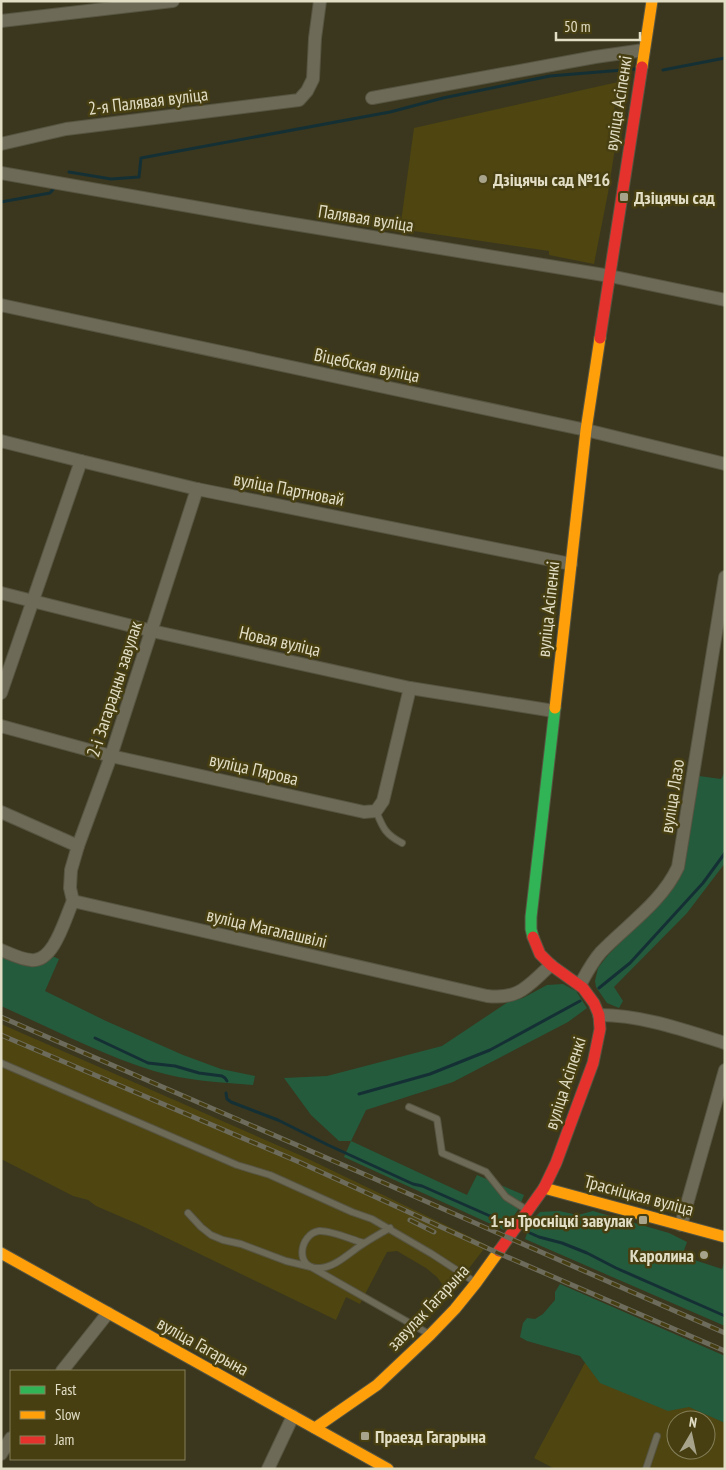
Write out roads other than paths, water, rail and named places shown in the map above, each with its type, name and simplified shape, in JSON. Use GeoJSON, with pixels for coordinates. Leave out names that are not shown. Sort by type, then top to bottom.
{"type":"FeatureCollection","features":[{"type":"Feature","properties":{"kind":"street"},"geometry":{"type":"LineString","coordinates":[[1,21],[173,1]]}},
{"type":"Feature","properties":{"kind":"street","name":"2-я Палявая вуліца"},"geometry":{"type":"LineString","coordinates":[[1,144],[66,129],[299,100],[307,91],[313,79],[320,1]]}},
{"type":"Feature","properties":{"kind":"street","name":"вуліца Асіпенкі"},"geometry":{"type":"LineString","coordinates":[[544,1188],[556,1163],[593,1063],[600,1029],[599,1015],[594,1003],[580,985],[551,965],[540,954],[531,929],[531,917],[586,430],[652,1]]}},
{"type":"Feature","properties":{"kind":"street"},"geometry":{"type":"LineString","coordinates":[[372,98],[595,57],[644,50]]}},
{"type":"Feature","properties":{"kind":"street","name":"Палявая вуліца"},"geometry":{"type":"LineString","coordinates":[[1,173],[257,218],[610,276],[725,300]]}},
{"type":"Feature","properties":{"kind":"street","name":"Віцебская вуліца"},"geometry":{"type":"LineString","coordinates":[[1,305],[586,430],[725,464]]}},
{"type":"Feature","properties":{"kind":"street","name":"вуліца Партновай"},"geometry":{"type":"LineString","coordinates":[[1,441],[197,489],[571,564]]}},
{"type":"Feature","properties":{"kind":"street"},"geometry":{"type":"LineString","coordinates":[[1,693],[81,462]]}},
{"type":"Feature","properties":{"kind":"street","name":"2-і Загарадны завулак"},"geometry":{"type":"LineString","coordinates":[[73,901],[70,888],[78,846],[111,756],[197,489]]}},
{"type":"Feature","properties":{"kind":"street","name":"вуліца Лазо"},"geometry":{"type":"LineString","coordinates":[[580,985],[600,954],[646,910],[673,878],[678,867],[725,577]]}},
{"type":"Feature","properties":{"kind":"street","name":"Новая вуліца"},"geometry":{"type":"LineString","coordinates":[[1,593],[152,630],[410,688],[554,711]]}},
{"type":"Feature","properties":{"kind":"street"},"geometry":{"type":"LineString","coordinates":[[376,811],[383,801],[410,688]]}},
{"type":"Feature","properties":{"kind":"street","name":"вуліца Пярова"},"geometry":{"type":"LineString","coordinates":[[1,726],[111,756],[364,812],[376,811]]}},
{"type":"Feature","properties":{"kind":"street"},"geometry":{"type":"LineString","coordinates":[[1,812],[78,846]]}},
{"type":"Feature","properties":{"kind":"street"},"geometry":{"type":"LineString","coordinates":[[1,950],[32,961],[40,960],[48,955],[53,948],[73,901]]}},
{"type":"Feature","properties":{"kind":"street","name":"вуліца Магалашвілі"},"geometry":{"type":"LineString","coordinates":[[73,901],[501,998],[513,995],[524,989],[551,965]]}},
{"type":"Feature","properties":{"kind":"street"},"geometry":{"type":"LineString","coordinates":[[599,1015],[617,1015],[672,1026],[725,1043]]}},
{"type":"Feature","properties":{"kind":"street"},"geometry":{"type":"LineString","coordinates":[[681,1225],[725,1070]]}},
{"type":"Feature","properties":{"kind":"street","name":"завулак Гагарына"},"geometry":{"type":"LineString","coordinates":[[316,1428],[377,1385],[455,1309],[476,1283],[544,1188]]}},
{"type":"Feature","properties":{"kind":"street","name":"Трасніцкая вуліца"},"geometry":{"type":"LineString","coordinates":[[544,1188],[725,1237]]}},
{"type":"Feature","properties":{"kind":"street","name":"вуліца Гагарына"},"geometry":{"type":"LineString","coordinates":[[1,1253],[388,1469]]}},
{"type":"Feature","properties":{"kind":"street"},"geometry":{"type":"LineString","coordinates":[[63,1370],[108,1312]]}},
{"type":"Feature","properties":{"kind":"street"},"geometry":{"type":"LineString","coordinates":[[268,1469],[293,1416]]}},
{"type":"Feature","properties":{"kind":"lane"},"geometry":{"type":"LineString","coordinates":[[376,811],[383,829],[402,843]]}},
{"type":"Feature","properties":{"kind":"lane"},"geometry":{"type":"LineString","coordinates":[[1,1063],[237,1165],[270,1175],[372,1219],[390,1228],[476,1283]]}},
{"type":"Feature","properties":{"kind":"lane"},"geometry":{"type":"LineString","coordinates":[[409,1107],[437,1119],[442,1152],[486,1172],[506,1197],[527,1210]]}},
{"type":"Feature","properties":{"kind":"lane"},"geometry":{"type":"LineString","coordinates":[[188,1213],[211,1235],[223,1240],[241,1244],[286,1261],[321,1268],[333,1265],[364,1243],[390,1228]]}},
{"type":"Feature","properties":{"kind":"lane"},"geometry":{"type":"LineString","coordinates":[[364,1243],[322,1231],[313,1233],[307,1238],[303,1246],[302,1255],[305,1262],[311,1267],[430,1335]]}},
{"type":"Feature","properties":{"kind":"lane"},"geometry":{"type":"LineString","coordinates":[[646,1469],[657,1436]]}},
{"type":"Feature","properties":{"kind":"waterway"},"geometry":{"type":"LineString","coordinates":[[663,70],[725,58]]}},
{"type":"Feature","properties":{"kind":"waterway"},"geometry":{"type":"LineString","coordinates":[[69,172],[111,179],[139,177],[141,158],[390,112],[443,98],[550,76],[635,69]]}},
{"type":"Feature","properties":{"kind":"waterway"},"geometry":{"type":"LineString","coordinates":[[1,202],[50,193],[55,187]]}},
{"type":"Feature","properties":{"kind":"waterway"},"geometry":{"type":"LineString","coordinates":[[599,988],[630,963],[703,883],[725,853]]}},
{"type":"Feature","properties":{"kind":"waterway"},"geometry":{"type":"LineString","coordinates":[[359,1094],[430,1074],[490,1050],[580,1001]]}},
{"type":"Feature","properties":{"kind":"waterway"},"geometry":{"type":"LineString","coordinates":[[95,1038],[148,1063],[175,1066],[199,1073],[222,1076],[227,1081]]}},
{"type":"Feature","properties":{"kind":"waterway"},"geometry":{"type":"LineString","coordinates":[[226,1093],[227,1099],[231,1102],[278,1120],[413,1184],[496,1217]]}},
{"type":"Feature","properties":{"kind":"waterway"},"geometry":{"type":"LineString","coordinates":[[530,1233],[587,1253],[616,1268],[725,1316]]}},
{"type":"Feature","properties":{"kind":"railway"},"geometry":{"type":"LineString","coordinates":[[1,1017],[725,1333]]}},
{"type":"Feature","properties":{"kind":"railway"},"geometry":{"type":"LineString","coordinates":[[1,1035],[299,1162],[498,1253],[725,1351]]}},
{"type":"Feature","properties":{"kind":"railway"},"geometry":{"type":"LineString","coordinates":[[410,1220],[434,1232]]}},
{"type":"Feature","properties":{"kind":"place","name":"Дзіцячы сад №16"},"geometry":{"type":"Point","coordinates":[483,179]}},
{"type":"Feature","properties":{"kind":"place","name":"Дзіцячы сад"},"geometry":{"type":"Point","coordinates":[624,197]}},
{"type":"Feature","properties":{"kind":"place","name":"1-ы Тросніцкі завулак"},"geometry":{"type":"Point","coordinates":[643,1220]}},
{"type":"Feature","properties":{"kind":"place","name":"Каролина"},"geometry":{"type":"Point","coordinates":[704,1255]}},
{"type":"Feature","properties":{"kind":"place","name":"Праезд Гагарына"},"geometry":{"type":"Point","coordinates":[365,1436]}}]}
